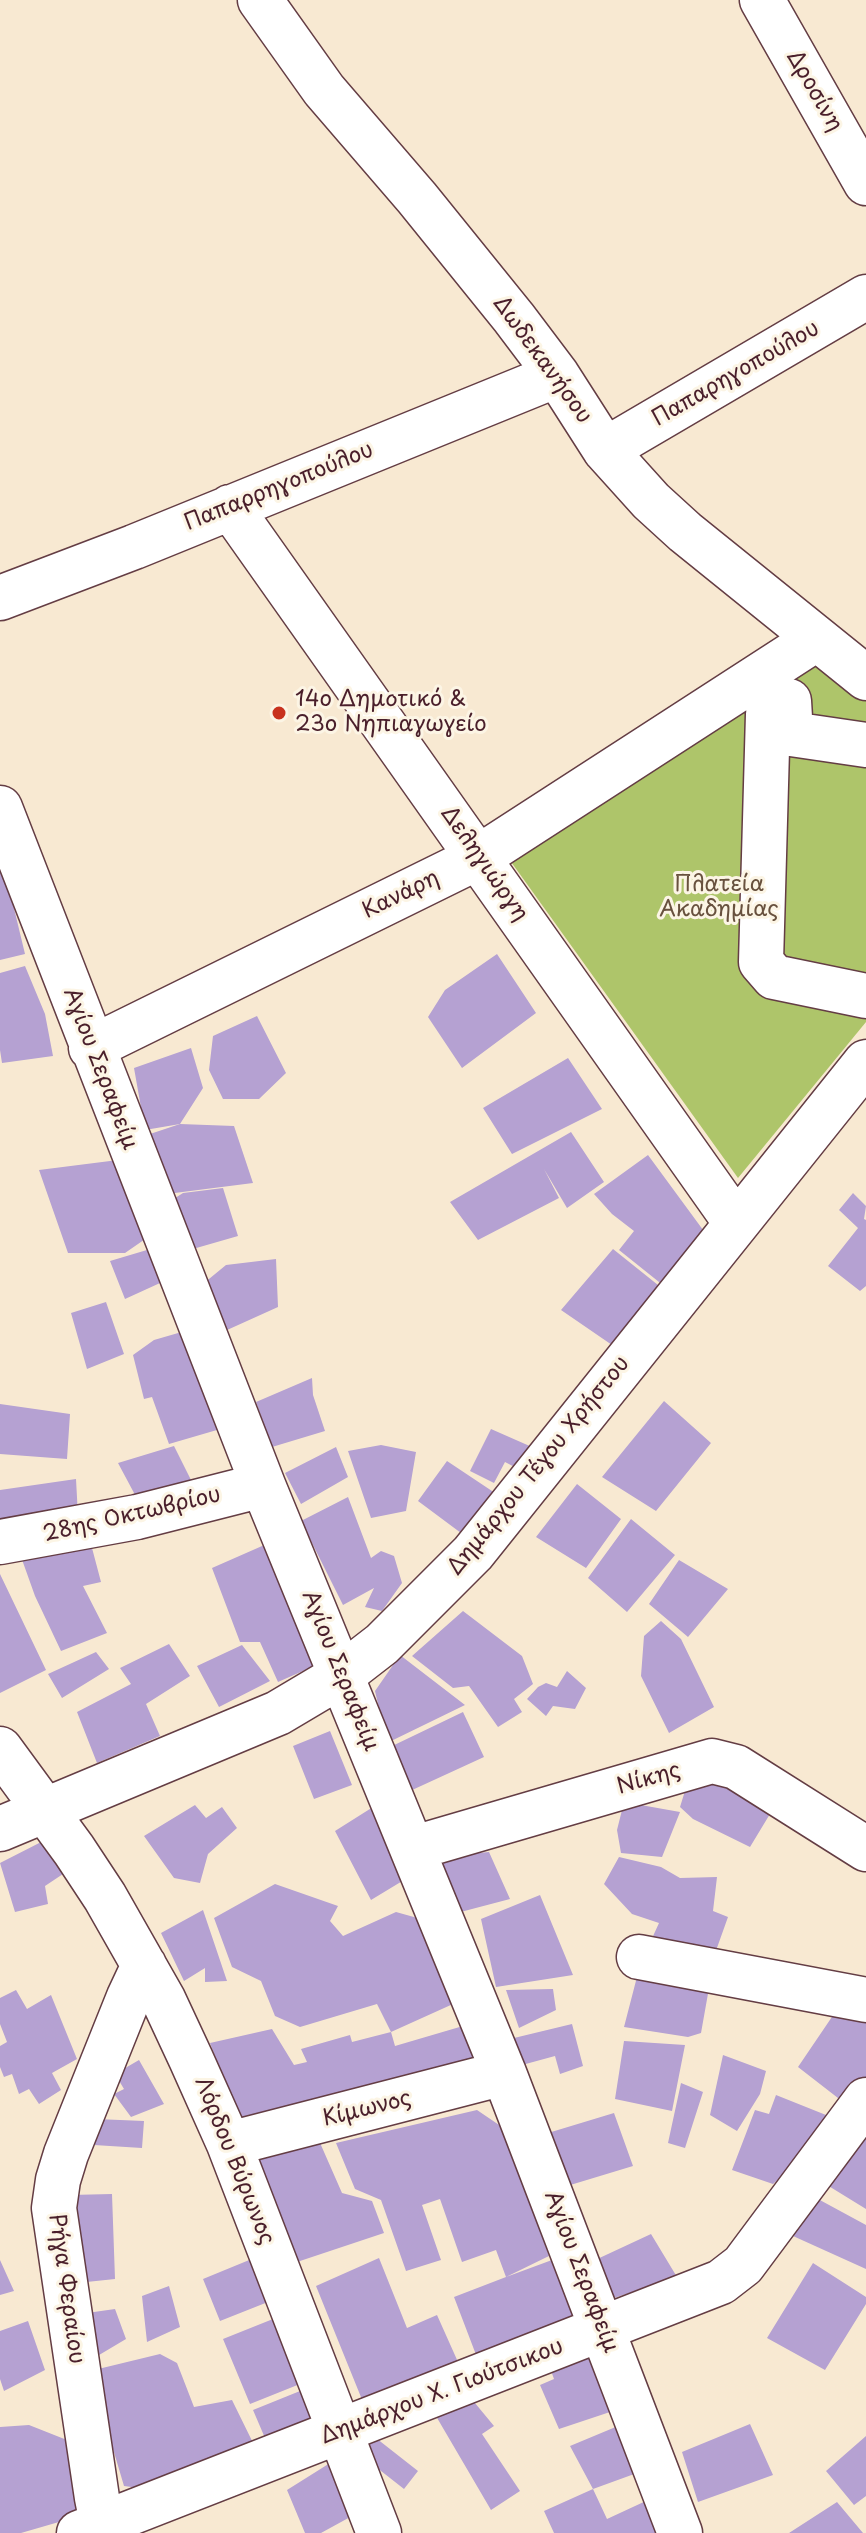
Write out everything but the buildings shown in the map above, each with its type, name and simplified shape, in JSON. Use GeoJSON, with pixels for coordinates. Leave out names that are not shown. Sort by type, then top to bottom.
{"type":"FeatureCollection","features":[{"type":"Feature","properties":{"kind":"street","name":"Δωδεκανήσου"},"geometry":{"type":"LineString","coordinates":[[260,0],[324,90],[417,198],[557,375],[605,450],[651,501],[685,532],[866,678]]}},
{"type":"Feature","properties":{"kind":"street","name":"Δροσίνη"},"geometry":{"type":"LineString","coordinates":[[762,0],[866,183]]}},
{"type":"Feature","properties":{"kind":"street","name":"Παπαρηγοπούλου"},"geometry":{"type":"LineString","coordinates":[[605,450],[866,297]]}},
{"type":"Feature","properties":{"kind":"street","name":"Παπαρρηγοπούλου"},"geometry":{"type":"LineString","coordinates":[[0,598],[557,375]]}},
{"type":"Feature","properties":{"kind":"street","name":"Δεληγιώργη"},"geometry":{"type":"LineString","coordinates":[[230,507],[736,1223]]}},
{"type":"Feature","properties":{"kind":"street","name":"Κανάρη"},"geometry":{"type":"LineString","coordinates":[[91,1048],[479,857],[816,639]]}},
{"type":"Feature","properties":{"kind":"street"},"geometry":{"type":"LineString","coordinates":[[866,745],[791,734],[789,701],[768,714],[761,962],[774,977],[866,996]]}},
{"type":"Feature","properties":{"kind":"street","name":"Αγίου Σεραφείμ"},"geometry":{"type":"LineString","coordinates":[[0,808],[263,1485],[504,2073],[680,2533]]}},
{"type":"Feature","properties":{"kind":"street","name":"Δημάρχου Τέγου Χρήστου"},"geometry":{"type":"LineString","coordinates":[[0,1829],[278,1713],[342,1675],[382,1644],[473,1553],[866,1062]]}},
{"type":"Feature","properties":{"kind":"street","name":"28ης Οκτωβρίου"},"geometry":{"type":"LineString","coordinates":[[0,1542],[124,1519],[263,1485]]}},
{"type":"Feature","properties":{"kind":"street","name":"Λόρδου Βύρωνος"},"geometry":{"type":"LineString","coordinates":[[0,1749],[105,1897],[186,2047],[229,2144],[379,2533]]}},
{"type":"Feature","properties":{"kind":"street","name":"Νίκης"},"geometry":{"type":"LineString","coordinates":[[414,1848],[720,1761],[736,1767],[866,1849]]}},
{"type":"Feature","properties":{"kind":"street"},"geometry":{"type":"LineString","coordinates":[[639,1957],[866,2000]]}},
{"type":"Feature","properties":{"kind":"street","name":"Ρήγα Φεραίου"},"geometry":{"type":"LineString","coordinates":[[95,2530],[54,2208],[66,2154],[144,1965]]}},
{"type":"Feature","properties":{"kind":"street","name":"Κίμωνος"},"geometry":{"type":"LineString","coordinates":[[229,2144],[504,2073]]}},
{"type":"Feature","properties":{"kind":"street","name":"Δημάρχου Χ. Γιούτσικου"},"geometry":{"type":"LineString","coordinates":[[95,2530],[709,2289],[734,2274],[762,2241],[866,2100]]}},
{"type":"Feature","properties":{"kind":"green space","name":"Πλατεία Ακαδημίας"},"geometry":{"type":"Polygon","coordinates":[[[816,661],[866,700],[866,1022],[738,1178],[509,859],[816,661]]]}},
{"type":"Feature","properties":{"kind":"place","name":"14ο Δημοτικό & 23ο Νηπιαγωγείο"},"geometry":{"type":"Point","coordinates":[279,713]}}]}
